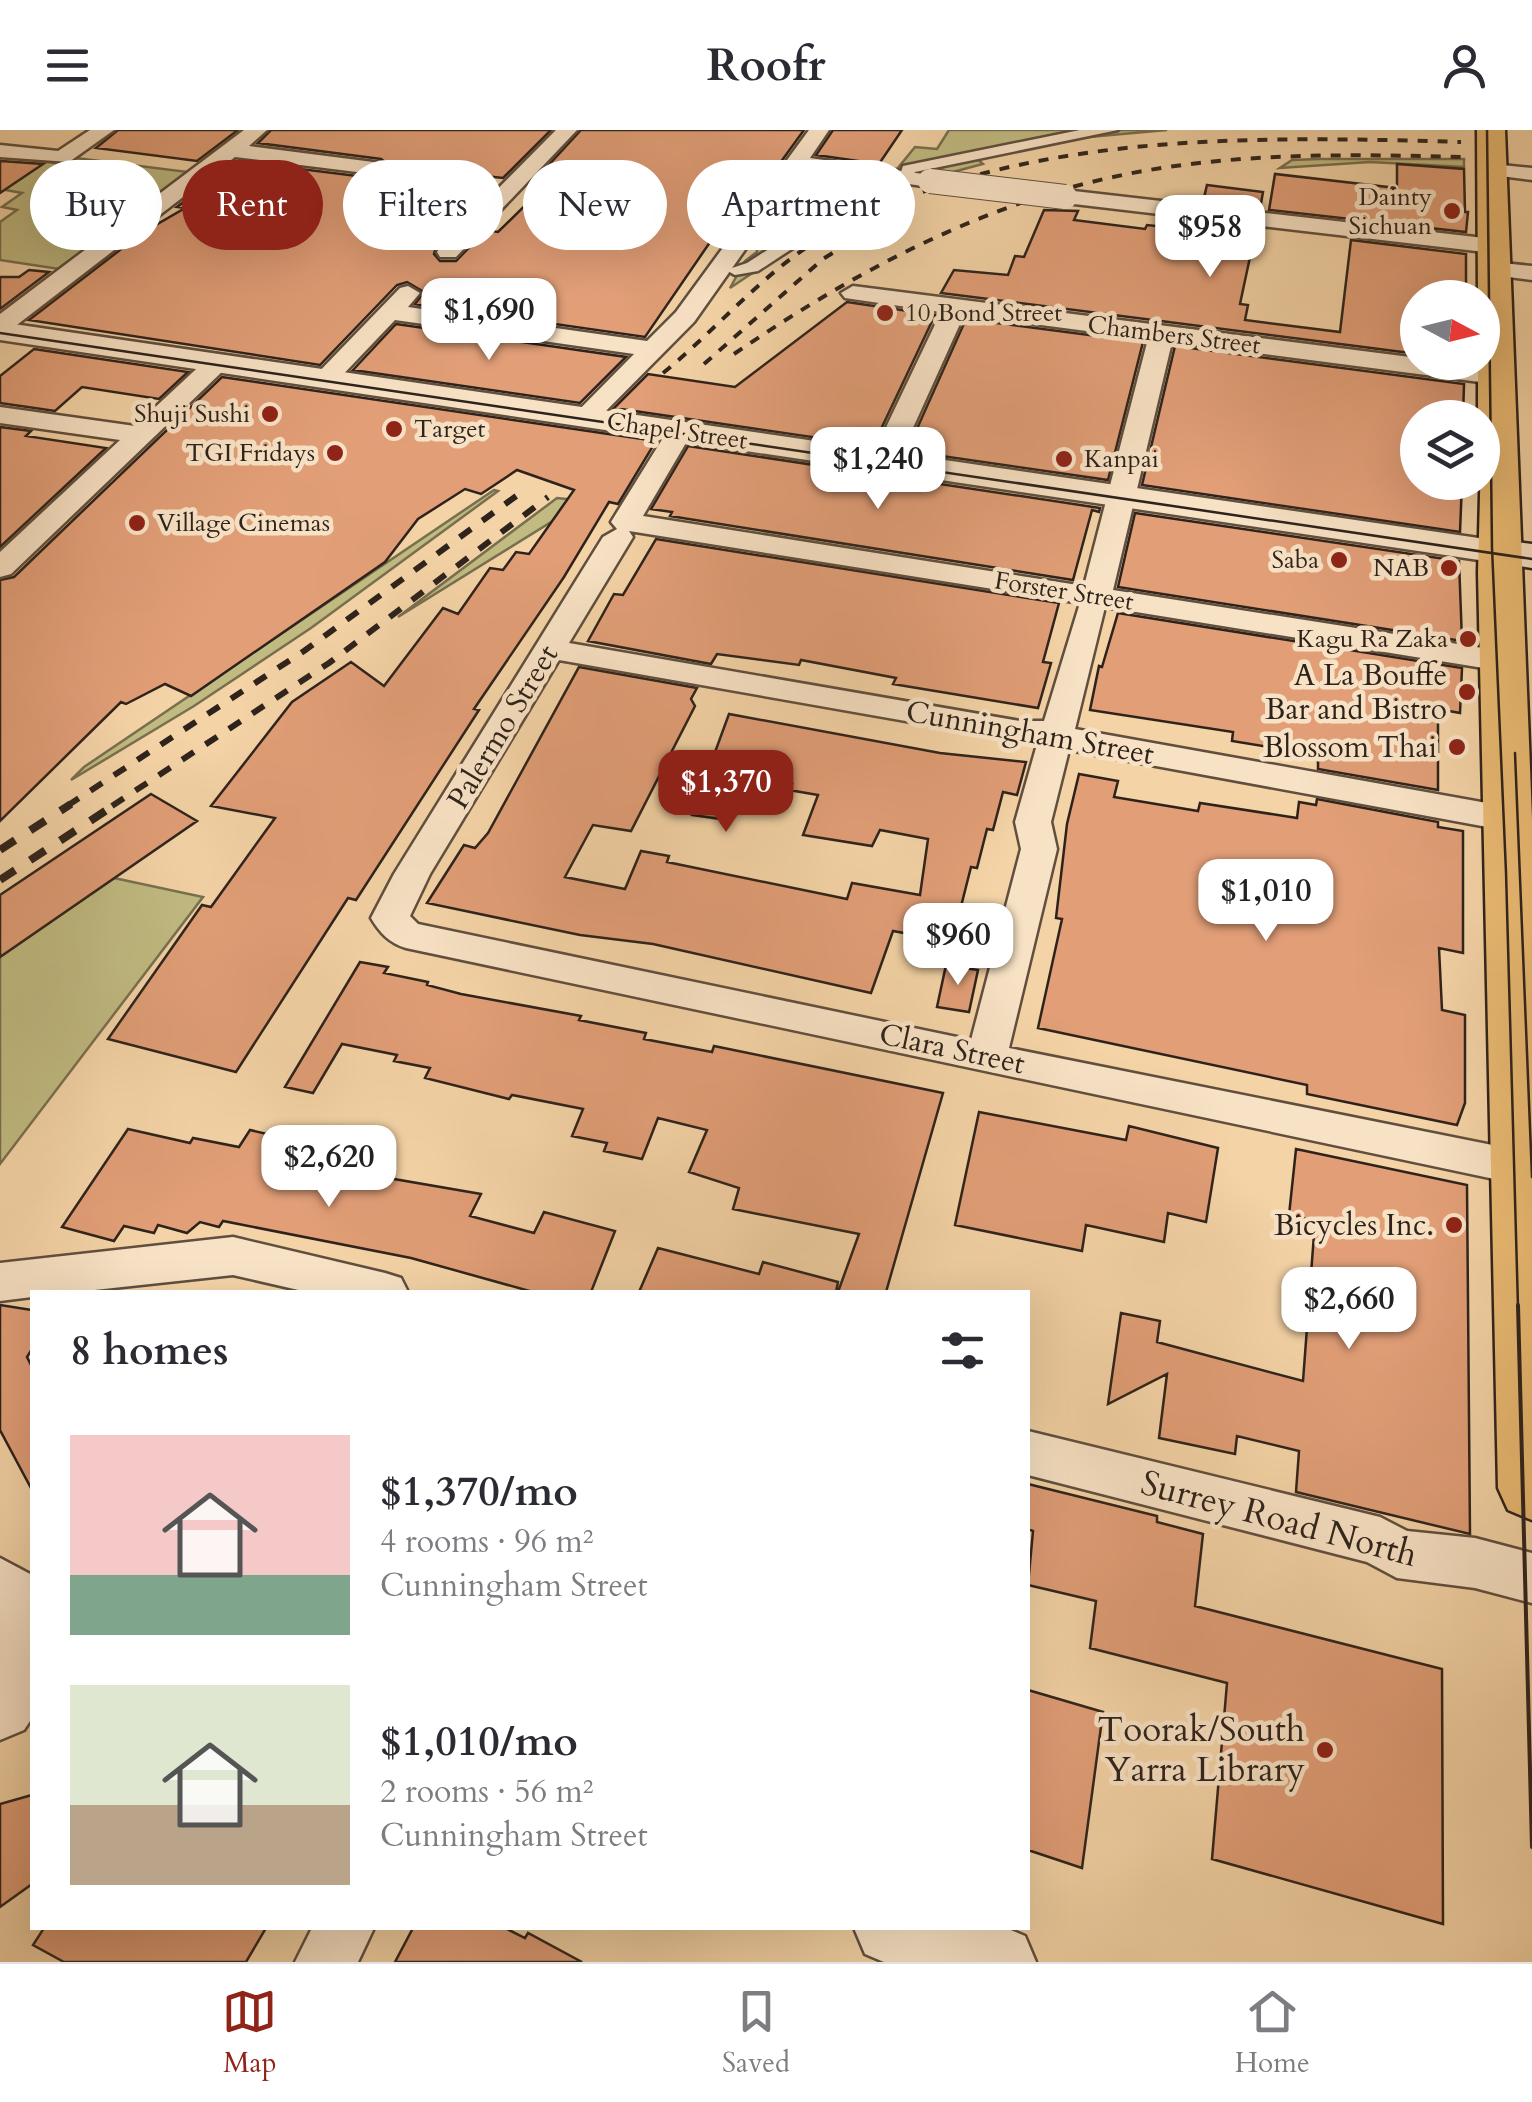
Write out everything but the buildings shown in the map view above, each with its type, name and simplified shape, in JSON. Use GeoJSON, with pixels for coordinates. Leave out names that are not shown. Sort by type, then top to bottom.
{"type":"FeatureCollection","features":[{"type":"Feature","properties":{"kind":"main road"},"geometry":{"type":"LineString","coordinates":[[1491,130],[1493,280]]}},
{"type":"Feature","properties":{"kind":"main road"},"geometry":{"type":"LineString","coordinates":[[1495,380],[1515,554],[1502,662],[1509,818],[1522,874],[1532,1488]]}},
{"type":"Feature","properties":{"kind":"street"},"geometry":{"type":"LineString","coordinates":[[0,149],[26,130]]}},
{"type":"Feature","properties":{"kind":"street"},"geometry":{"type":"LineString","coordinates":[[0,149],[62,158],[104,130]]}},
{"type":"Feature","properties":{"kind":"street"},"geometry":{"type":"LineString","coordinates":[[5,336],[257,130]]}},
{"type":"Feature","properties":{"kind":"street"},"geometry":{"type":"LineString","coordinates":[[448,252],[567,130]]}},
{"type":"Feature","properties":{"kind":"street"},"geometry":{"type":"LineString","coordinates":[[797,160],[819,130]]}},
{"type":"Feature","properties":{"kind":"street"},"geometry":{"type":"LineString","coordinates":[[735,270],[752,267],[859,198],[903,178],[909,168],[1110,130]]}},
{"type":"Feature","properties":{"kind":"street"},"geometry":{"type":"LineString","coordinates":[[231,150],[343,164]]}},
{"type":"Feature","properties":{"kind":"street"},"geometry":{"type":"LineString","coordinates":[[1492,170],[1532,174]]}},
{"type":"Feature","properties":{"kind":"street"},"geometry":{"type":"LineString","coordinates":[[915,180],[1065,197],[1493,257],[1532,273]]}},
{"type":"Feature","properties":{"kind":"street"},"geometry":{"type":"LineString","coordinates":[[585,418],[700,298],[734,250]]}},
{"type":"Feature","properties":{"kind":"street"},"geometry":{"type":"LineString","coordinates":[[326,379],[411,290]]}},
{"type":"Feature","properties":{"kind":"street","name":"Chambers Street"},"geometry":{"type":"LineString","coordinates":[[853,293],[1400,364]]}},
{"type":"Feature","properties":{"kind":"street"},"geometry":{"type":"LineString","coordinates":[[884,461],[954,307]]}},
{"type":"Feature","properties":{"kind":"street"},"geometry":{"type":"LineString","coordinates":[[390,312],[654,349]]}},
{"type":"Feature","properties":{"kind":"street"},"geometry":{"type":"LineString","coordinates":[[987,1056],[1038,849],[1033,822],[1162,333]]}},
{"type":"Feature","properties":{"kind":"street","name":"Chapel Street"},"geometry":{"type":"LineString","coordinates":[[5,336],[217,363],[1515,554]]}},
{"type":"Feature","properties":{"kind":"street"},"geometry":{"type":"LineString","coordinates":[[0,568],[217,363]]}},
{"type":"Feature","properties":{"kind":"street"},"geometry":{"type":"LineString","coordinates":[[8,418],[140,436]]}},
{"type":"Feature","properties":{"kind":"street","name":"Palermo Street"},"geometry":{"type":"LineString","coordinates":[[390,918],[412,874],[680,431]]}},
{"type":"Feature","properties":{"kind":"street","name":"Forster Street"},"geometry":{"type":"LineString","coordinates":[[621,529],[1502,662]]}},
{"type":"Feature","properties":{"kind":"street","name":"Cunningham Street"},"geometry":{"type":"LineString","coordinates":[[550,650],[1058,735],[1082,743],[1509,818]]}},
{"type":"Feature","properties":{"kind":"street","name":"Clara Street"},"geometry":{"type":"LineString","coordinates":[[390,918],[406,935],[1264,1118],[1529,1169]]}},
{"type":"Feature","properties":{"kind":"street"},"geometry":{"type":"LineString","coordinates":[[0,1282],[218,1256],[248,1258],[378,1290]]}},
{"type":"Feature","properties":{"kind":"street","name":"Surrey Road North"},"geometry":{"type":"LineString","coordinates":[[1030,1454],[1380,1541],[1397,1554],[1475,1563],[1532,1578]]}},
{"type":"Feature","properties":{"kind":"street"},"geometry":{"type":"LineString","coordinates":[[0,1706],[17,1682],[30,1634],[13,1598]]}},
{"type":"Feature","properties":{"kind":"street"},"geometry":{"type":"LineString","coordinates":[[0,1721],[30,1713]]}},
{"type":"Feature","properties":{"kind":"street"},"geometry":{"type":"LineString","coordinates":[[325,1962],[344,1930]]}},
{"type":"Feature","properties":{"kind":"street"},"geometry":{"type":"LineString","coordinates":[[897,1930],[999,1962]]}},
{"type":"Feature","properties":{"kind":"shaded area"},"geometry":{"type":"Polygon","coordinates":[[[949,130],[1167,130],[1089,137],[976,158],[983,164],[938,176],[915,173],[915,160],[904,160],[915,147],[937,149],[949,130]]]}},
{"type":"Feature","properties":{"kind":"shaded area"},"geometry":{"type":"Polygon","coordinates":[[[0,156],[32,160],[30,250],[84,250],[59,269],[0,260],[0,222],[17,210],[2,207],[22,193],[0,189],[0,156]]]}},
{"type":"Feature","properties":{"kind":"shaded area"},"geometry":{"type":"Polygon","coordinates":[[[1464,159],[1464,167],[1370,162],[1280,168],[1292,160],[1464,159]]]}},
{"type":"Feature","properties":{"kind":"shaded area"},"geometry":{"type":"Polygon","coordinates":[[[162,169],[182,171],[182,177],[162,192],[162,169]]]}},
{"type":"Feature","properties":{"kind":"shaded area"},"geometry":{"type":"Polygon","coordinates":[[[787,250],[730,288],[745,261],[757,252],[787,250]]]}},
{"type":"Feature","properties":{"kind":"shaded area"},"geometry":{"type":"Polygon","coordinates":[[[494,490],[498,491],[311,628],[194,706],[71,780],[84,767],[494,490]]]}},
{"type":"Feature","properties":{"kind":"shaded area"},"geometry":{"type":"Polygon","coordinates":[[[557,498],[585,501],[398,617],[557,498]]]}},
{"type":"Feature","properties":{"kind":"shaded area"},"geometry":{"type":"Polygon","coordinates":[[[114,878],[203,897],[0,1164],[0,957],[114,878]]]}},
{"type":"Feature","properties":{"kind":"tram line"},"geometry":{"type":"LineString","coordinates":[[1487,130],[1492,553]]}},
{"type":"Feature","properties":{"kind":"tram line"},"geometry":{"type":"LineString","coordinates":[[0,333],[1492,553]]}},
{"type":"Feature","properties":{"kind":"tram line"},"geometry":{"type":"LineString","coordinates":[[1492,553],[1532,559]]}},
{"type":"Feature","properties":{"kind":"tram line"},"geometry":{"type":"LineString","coordinates":[[1492,553],[1518,1307]]}},
{"type":"Feature","properties":{"kind":"tram line"},"geometry":{"type":"LineString","coordinates":[[1515,753],[1532,1177]]}},
{"type":"Feature","properties":{"kind":"tram line"},"geometry":{"type":"LineString","coordinates":[[1518,1305],[1532,1847]]}},
{"type":"Feature","properties":{"kind":"railway"},"geometry":{"type":"LineString","coordinates":[[663,373],[758,286],[818,240],[891,204],[968,177],[1049,159],[1214,141],[1461,142]]}},
{"type":"Feature","properties":{"kind":"railway"},"geometry":{"type":"LineString","coordinates":[[734,354],[911,249],[1054,192],[1148,170],[1237,159],[1461,157]]}},
{"type":"Feature","properties":{"kind":"railway"},"geometry":{"type":"LineString","coordinates":[[704,364],[838,250]]}},
{"type":"Feature","properties":{"kind":"railway"},"geometry":{"type":"LineString","coordinates":[[67,806],[304,651],[519,494]]}},
{"type":"Feature","properties":{"kind":"railway"},"geometry":{"type":"LineString","coordinates":[[112,806],[329,663],[548,497]]}},
{"type":"Feature","properties":{"kind":"railway"},"geometry":{"type":"LineString","coordinates":[[0,850],[71,804]]}},
{"type":"Feature","properties":{"kind":"railway"},"geometry":{"type":"LineString","coordinates":[[0,880],[116,804]]}},
{"type":"Feature","properties":{"kind":"place","name":"Dainty Sichuan"},"geometry":{"type":"Point","coordinates":[1452,211]}},
{"type":"Feature","properties":{"kind":"place","name":"10 Bond Street"},"geometry":{"type":"Point","coordinates":[885,313]}},
{"type":"Feature","properties":{"kind":"place","name":"Shuji Sushi"},"geometry":{"type":"Point","coordinates":[270,414]}},
{"type":"Feature","properties":{"kind":"place","name":"Target"},"geometry":{"type":"Point","coordinates":[394,429]}},
{"type":"Feature","properties":{"kind":"place","name":"TGI Fridays"},"geometry":{"type":"Point","coordinates":[335,453]}},
{"type":"Feature","properties":{"kind":"place","name":"Kanpai"},"geometry":{"type":"Point","coordinates":[1064,459]}},
{"type":"Feature","properties":{"kind":"place","name":"Village Cinemas"},"geometry":{"type":"Point","coordinates":[137,523]}},
{"type":"Feature","properties":{"kind":"place","name":"Saba"},"geometry":{"type":"Point","coordinates":[1339,560]}},
{"type":"Feature","properties":{"kind":"place","name":"NAB"},"geometry":{"type":"Point","coordinates":[1449,568]}},
{"type":"Feature","properties":{"kind":"place","name":"Kagu Ra Zaka"},"geometry":{"type":"Point","coordinates":[1468,639]}},
{"type":"Feature","properties":{"kind":"place","name":"A La Bouffe Bar and Bistro"},"geometry":{"type":"Point","coordinates":[1467,692]}},
{"type":"Feature","properties":{"kind":"place","name":"Blossom Thai"},"geometry":{"type":"Point","coordinates":[1457,747]}},
{"type":"Feature","properties":{"kind":"place","name":"Bicycles Inc."},"geometry":{"type":"Point","coordinates":[1454,1225]}},
{"type":"Feature","properties":{"kind":"place","name":"Toorak/South Yarra Library"},"geometry":{"type":"Point","coordinates":[1325,1750]}}]}
